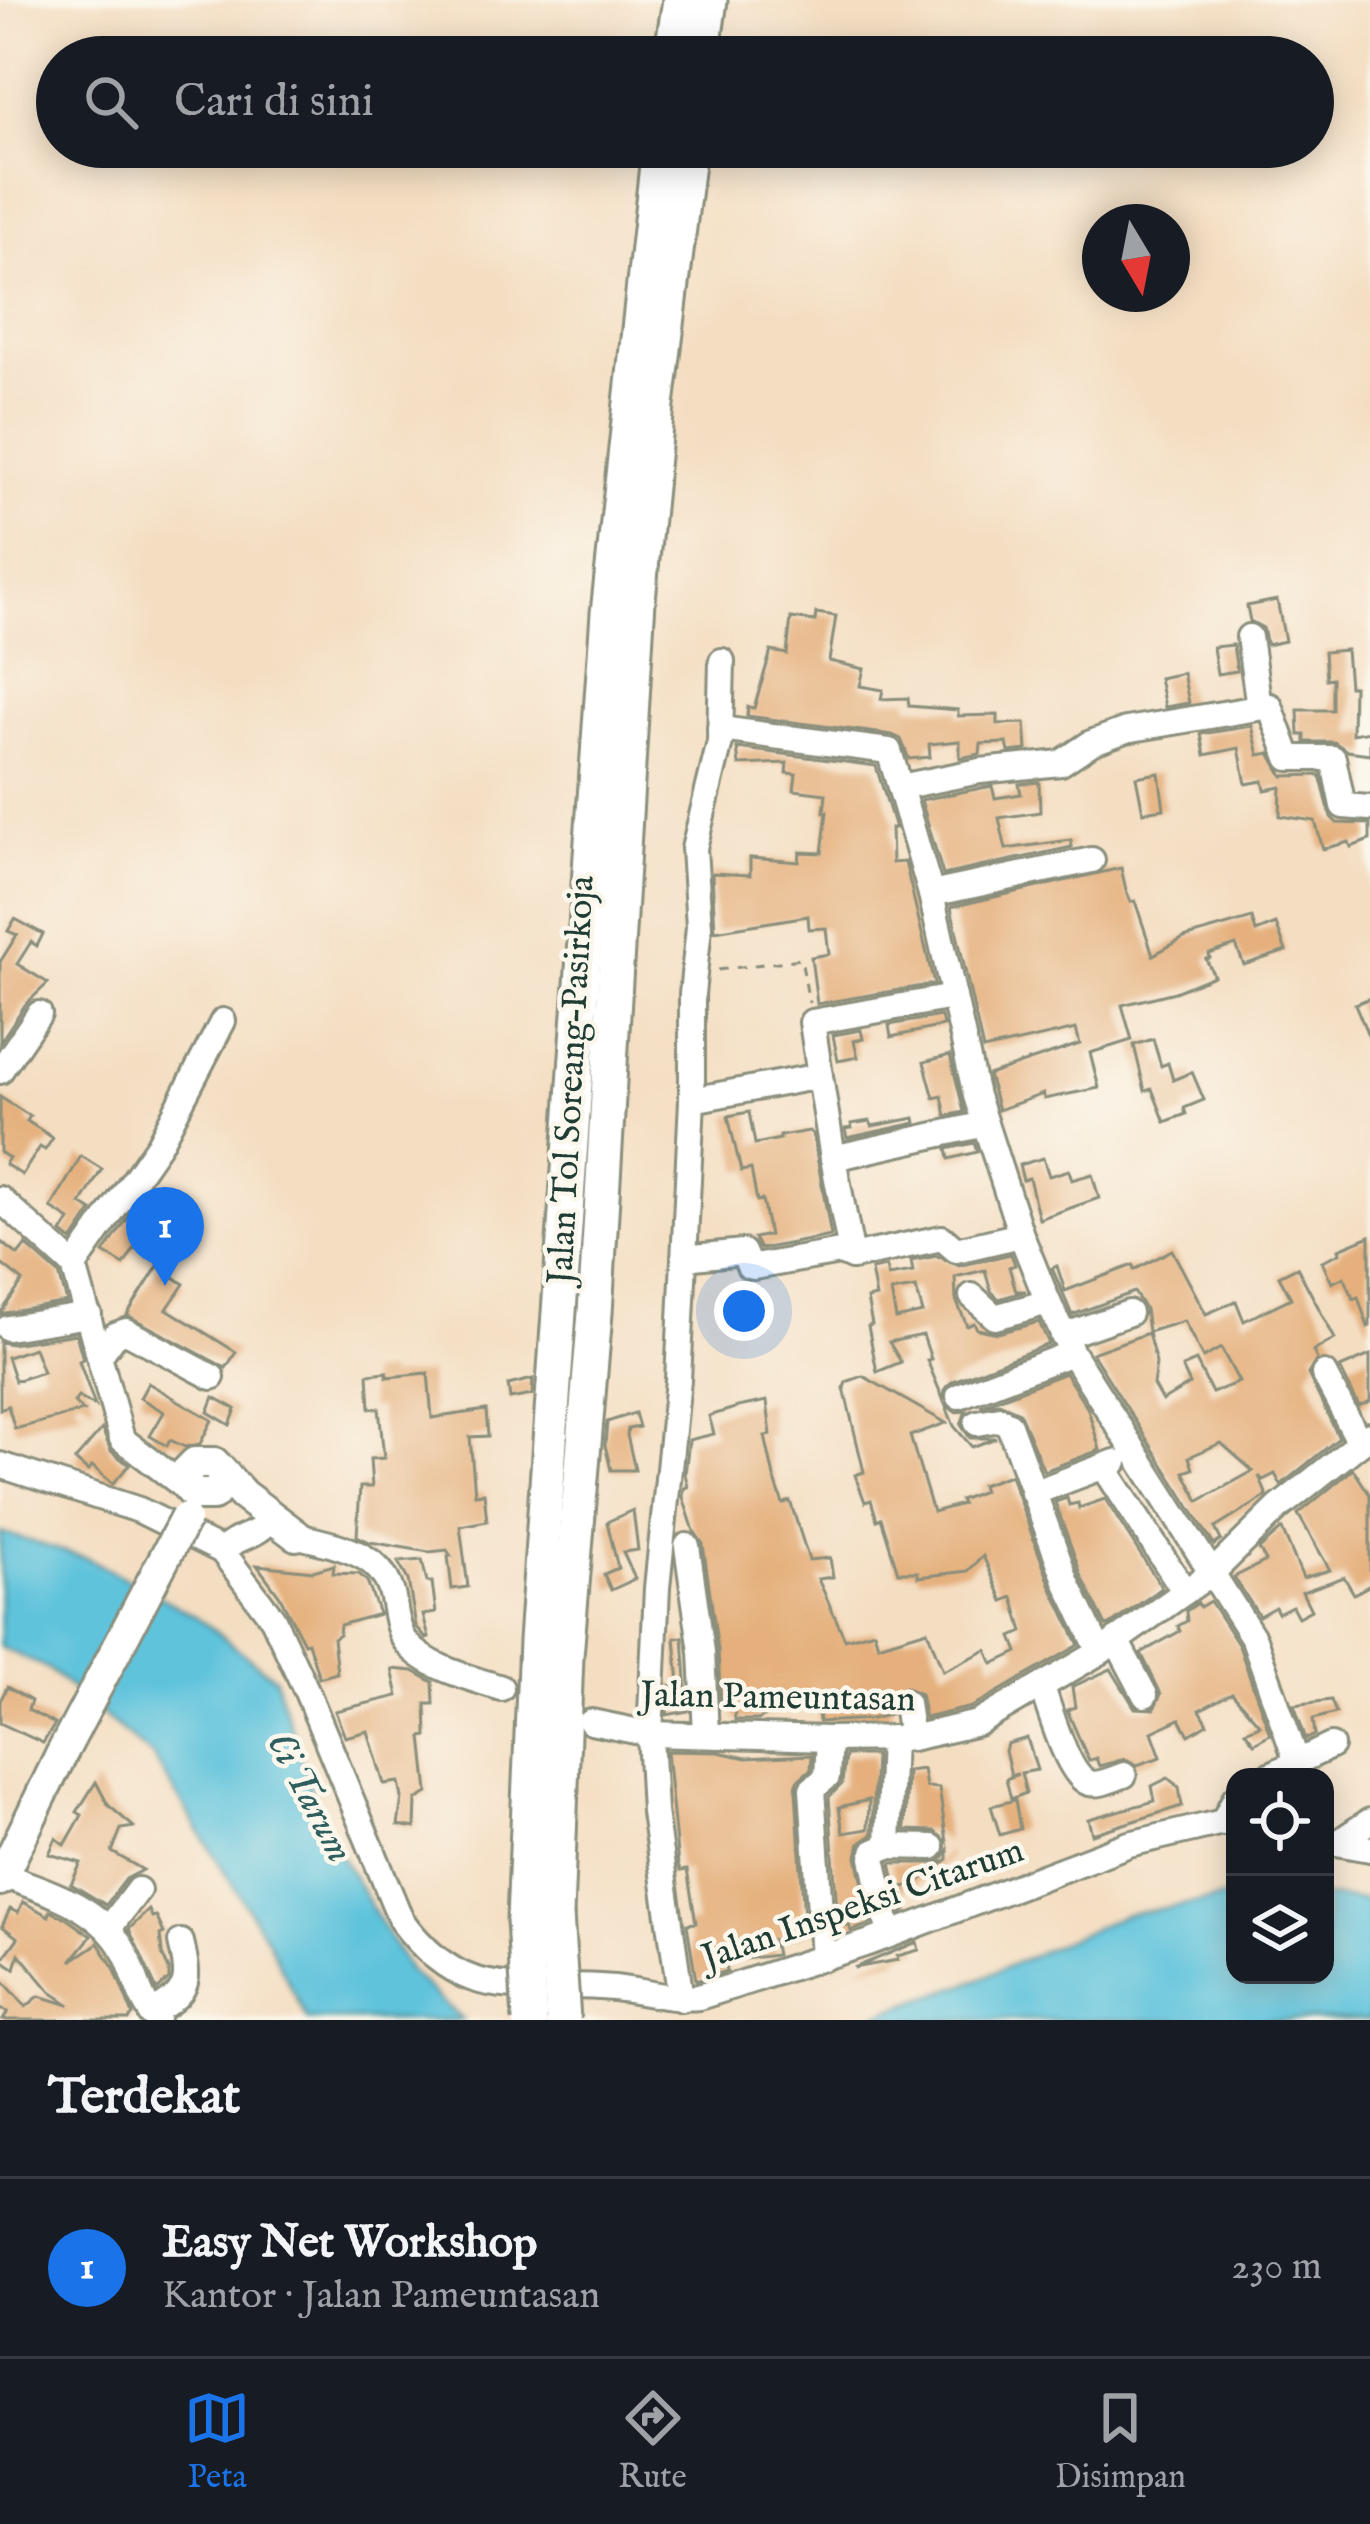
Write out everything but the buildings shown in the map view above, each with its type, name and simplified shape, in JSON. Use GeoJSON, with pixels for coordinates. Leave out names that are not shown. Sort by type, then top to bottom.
{"type":"FeatureCollection","features":[{"type":"Feature","properties":{"kind":"highway"},"geometry":{"type":"LineString","coordinates":[[674,36],[680,0]]}},
{"type":"Feature","properties":{"kind":"highway"},"geometry":{"type":"LineString","coordinates":[[705,36],[710,0]]}},
{"type":"Feature","properties":{"kind":"highway","name":"Jalan Tol Soreang–Pasirkoja"},"geometry":{"type":"LineString","coordinates":[[563,2020],[540,1917],[536,1640],[608,613],[657,168]]}},
{"type":"Feature","properties":{"kind":"highway","name":"Jalan Tol Soreang–Pasirkoja"},"geometry":{"type":"LineString","coordinates":[[530,2020],[595,1313],[638,600],[656,405],[686,168]]}},
{"type":"Feature","properties":{"kind":"main road"},"geometry":{"type":"LineString","coordinates":[[1,1876],[198,1493],[277,1527]]}},
{"type":"Feature","properties":{"kind":"street"},"geometry":{"type":"LineString","coordinates":[[1249,638],[1259,707]]}},
{"type":"Feature","properties":{"kind":"street"},"geometry":{"type":"LineString","coordinates":[[681,1999],[654,1812],[650,1734],[657,1588],[678,1380],[692,1100],[698,927],[694,848],[720,730],[722,661]]}},
{"type":"Feature","properties":{"kind":"street"},"geometry":{"type":"LineString","coordinates":[[900,787],[1060,763],[1090,742],[1126,730],[1270,706],[1289,758],[1335,760],[1344,807],[1370,808]]}},
{"type":"Feature","properties":{"kind":"street"},"geometry":{"type":"LineString","coordinates":[[720,730],[889,751],[931,894],[986,1124],[1048,1302],[1068,1345],[1254,1639],[1297,1762]]}},
{"type":"Feature","properties":{"kind":"street"},"geometry":{"type":"LineString","coordinates":[[931,894],[1092,860]]}},
{"type":"Feature","properties":{"kind":"street"},"geometry":{"type":"LineString","coordinates":[[852,1257],[812,1022],[952,997]]}},
{"type":"Feature","properties":{"kind":"street"},"geometry":{"type":"LineString","coordinates":[[0,1071],[39,1014]]}},
{"type":"Feature","properties":{"kind":"street"},"geometry":{"type":"LineString","coordinates":[[74,1266],[159,1144],[223,1021]]}},
{"type":"Feature","properties":{"kind":"street"},"geometry":{"type":"LineString","coordinates":[[692,1100],[820,1076]]}},
{"type":"Feature","properties":{"kind":"street"},"geometry":{"type":"LineString","coordinates":[[833,1158],[986,1124]]}},
{"type":"Feature","properties":{"kind":"street"},"geometry":{"type":"LineString","coordinates":[[0,1199],[74,1266],[122,1438],[198,1493]]}},
{"type":"Feature","properties":{"kind":"street"},"geometry":{"type":"LineString","coordinates":[[684,1258],[743,1252],[754,1268],[840,1252],[852,1257],[942,1238],[956,1250],[1021,1235]]}},
{"type":"Feature","properties":{"kind":"street"},"geometry":{"type":"LineString","coordinates":[[972,1297],[995,1317],[1048,1302]]}},
{"type":"Feature","properties":{"kind":"street"},"geometry":{"type":"LineString","coordinates":[[959,1396],[1129,1313]]}},
{"type":"Feature","properties":{"kind":"street"},"geometry":{"type":"LineString","coordinates":[[8,1328],[89,1315]]}},
{"type":"Feature","properties":{"kind":"street"},"geometry":{"type":"LineString","coordinates":[[101,1354],[115,1335],[126,1331],[212,1377]]}},
{"type":"Feature","properties":{"kind":"street"},"geometry":{"type":"LineString","coordinates":[[1324,1374],[1365,1439]]}},
{"type":"Feature","properties":{"kind":"street"},"geometry":{"type":"LineString","coordinates":[[977,1423],[1000,1419],[1009,1425],[1067,1583],[1145,1695]]}},
{"type":"Feature","properties":{"kind":"street","name":"Jalan Pameuntasan"},"geometry":{"type":"LineString","coordinates":[[591,1722],[650,1734],[829,1739],[901,1738],[978,1723],[1108,1646],[1213,1572],[1278,1508],[1365,1439]]}},
{"type":"Feature","properties":{"kind":"street"},"geometry":{"type":"LineString","coordinates":[[1033,1493],[1137,1453]]}},
{"type":"Feature","properties":{"kind":"street","name":"Jalan Inspeksi Citarum"},"geometry":{"type":"LineString","coordinates":[[0,1465],[139,1510],[222,1551],[273,1619],[390,1898],[424,1950],[466,1977],[510,1988],[612,1987],[681,1999],[718,1993],[890,1935],[1130,1844],[1226,1825]]}},
{"type":"Feature","properties":{"kind":"street"},"geometry":{"type":"LineString","coordinates":[[1103,1467],[1185,1592]]}},
{"type":"Feature","properties":{"kind":"street"},"geometry":{"type":"LineString","coordinates":[[222,1551],[231,1542],[277,1527],[370,1558],[389,1580],[408,1646],[446,1669],[501,1688]]}},
{"type":"Feature","properties":{"kind":"street"},"geometry":{"type":"LineString","coordinates":[[687,1546],[702,1652],[706,1734]]}},
{"type":"Feature","properties":{"kind":"street"},"geometry":{"type":"LineString","coordinates":[[1042,1687],[1060,1738],[1082,1779],[1101,1783],[1124,1774]]}},
{"type":"Feature","properties":{"kind":"street"},"geometry":{"type":"LineString","coordinates":[[888,1846],[906,1703]]}},
{"type":"Feature","properties":{"kind":"street"},"geometry":{"type":"LineString","coordinates":[[823,1958],[812,1789],[827,1777],[829,1739]]}},
{"type":"Feature","properties":{"kind":"street"},"geometry":{"type":"LineString","coordinates":[[1285,1768],[1331,1746]]}},
{"type":"Feature","properties":{"kind":"street"},"geometry":{"type":"LineString","coordinates":[[1334,1840],[1370,1821]]}},
{"type":"Feature","properties":{"kind":"street"},"geometry":{"type":"LineString","coordinates":[[1334,1843],[1370,1849]]}},
{"type":"Feature","properties":{"kind":"street"},"geometry":{"type":"LineString","coordinates":[[890,1935],[874,1852],[888,1846],[932,1847]]}},
{"type":"Feature","properties":{"kind":"street"},"geometry":{"type":"LineString","coordinates":[[1,1876],[67,1899],[110,1927],[154,2017],[185,1987],[189,1974],[181,1942]]}},
{"type":"Feature","properties":{"kind":"street"},"geometry":{"type":"LineString","coordinates":[[110,1927],[138,1890]]}},
{"type":"Feature","properties":{"kind":"path"},"geometry":{"type":"LineString","coordinates":[[694,974],[801,959],[812,1022]]}},
{"type":"Feature","properties":{"kind":"water","name":"Ci Tarum"},"geometry":{"type":"Polygon","coordinates":[[[0,1532],[89,1559],[197,1617],[275,1678],[321,1822],[409,1971],[462,2020],[307,2020],[268,1941],[153,1757],[47,1668],[0,1647],[0,1532]]]}},
{"type":"Feature","properties":{"kind":"water"},"geometry":{"type":"Polygon","coordinates":[[[1226,1898],[1226,1984],[1334,1984],[1334,1898],[1370,1900],[1370,2020],[862,2020],[977,1980],[1123,1915],[1226,1898]]]}},
{"type":"Feature","properties":{"kind":"place","name":"Easy Net Workshop"},"geometry":{"type":"Point","coordinates":[165,1286]}}]}
